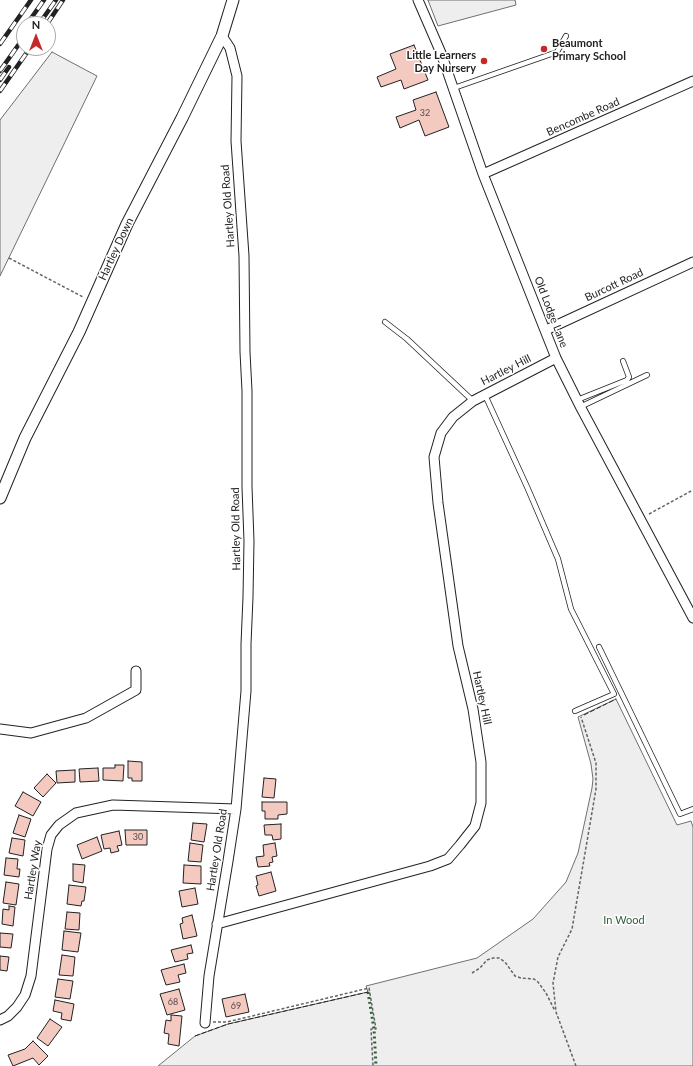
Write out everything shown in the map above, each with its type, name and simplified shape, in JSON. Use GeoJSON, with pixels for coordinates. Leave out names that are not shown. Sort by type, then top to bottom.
{"type":"FeatureCollection","features":[{"type":"Feature","properties":{"kind":"street","name":"Hartley Down"},"geometry":{"type":"LineString","coordinates":[[0,498],[25,438],[92,301],[127,224],[182,118],[222,36],[233,0]]}},
{"type":"Feature","properties":{"kind":"street","name":"Old Lodge Lane"},"geometry":{"type":"LineString","coordinates":[[418,0],[438,45],[483,174],[556,358],[578,403],[693,618]]}},
{"type":"Feature","properties":{"kind":"street","name":"Hartley Old Road"},"geometry":{"type":"LineString","coordinates":[[205,1023],[209,976],[236,809],[246,691],[249,541],[244,256],[236,141],[237,76],[230,48],[222,36]]}},
{"type":"Feature","properties":{"kind":"street","name":"Bencombe Road"},"geometry":{"type":"LineString","coordinates":[[483,174],[693,81]]}},
{"type":"Feature","properties":{"kind":"street","name":"Burcott Road"},"geometry":{"type":"LineString","coordinates":[[546,330],[693,262]]}},
{"type":"Feature","properties":{"kind":"street","name":"Hartley Hill"},"geometry":{"type":"LineString","coordinates":[[217,924],[430,866],[448,859],[475,826],[481,803],[481,762],[473,709],[458,646],[438,503],[434,457],[441,433],[453,417],[473,400],[556,358]]}},
{"type":"Feature","properties":{"kind":"street"},"geometry":{"type":"LineString","coordinates":[[0,729],[31,733],[86,718],[136,690],[136,671]]}},
{"type":"Feature","properties":{"kind":"street","name":"Hartley Way"},"geometry":{"type":"LineString","coordinates":[[0,1020],[8,1016],[17,1007],[25,995],[30,976],[47,849],[51,835],[59,824],[76,813],[113,805],[236,809]]}},
{"type":"Feature","properties":{"kind":"lane"},"geometry":{"type":"LineString","coordinates":[[454,88],[557,52],[566,36]]}},
{"type":"Feature","properties":{"kind":"lane"},"geometry":{"type":"LineString","coordinates":[[385,322],[473,400]]}},
{"type":"Feature","properties":{"kind":"lane"},"geometry":{"type":"LineString","coordinates":[[578,403],[627,380],[629,377],[623,361]]}},
{"type":"Feature","properties":{"kind":"lane"},"geometry":{"type":"LineString","coordinates":[[578,403],[647,375]]}},
{"type":"Feature","properties":{"kind":"lane"},"geometry":{"type":"LineString","coordinates":[[485,394],[558,559],[571,609],[614,694],[575,711]]}},
{"type":"Feature","properties":{"kind":"lane"},"geometry":{"type":"LineString","coordinates":[[599,647],[680,814],[693,809]]}},
{"type":"Feature","properties":{"kind":"path"},"geometry":{"type":"LineString","coordinates":[[9,258],[92,301]]}},
{"type":"Feature","properties":{"kind":"path"},"geometry":{"type":"LineString","coordinates":[[640,520],[693,490]]}},
{"type":"Feature","properties":{"kind":"path"},"geometry":{"type":"LineString","coordinates":[[556,1012],[553,984],[558,957],[572,929],[596,789],[596,763],[581,718],[582,714]]}},
{"type":"Feature","properties":{"kind":"path"},"geometry":{"type":"LineString","coordinates":[[472,973],[488,960],[499,958],[505,962],[515,976],[534,979],[538,982],[546,992],[556,1012],[576,1066]]}},
{"type":"Feature","properties":{"kind":"path"},"geometry":{"type":"LineString","coordinates":[[205,1023],[227,1022],[369,988],[376,1029],[371,1030],[373,1066]]}},
{"type":"Feature","properties":{"kind":"green space"},"geometry":{"type":"Polygon","coordinates":[[[428,0],[515,0],[516,5],[438,26],[428,0]]]}},
{"type":"Feature","properties":{"kind":"green space"},"geometry":{"type":"Polygon","coordinates":[[[56,54],[97,76],[0,276],[0,120],[49,56],[56,56],[56,54]]]}},
{"type":"Feature","properties":{"kind":"green space","name":"In Wood"},"geometry":{"type":"Polygon","coordinates":[[[616,699],[677,825],[691,821],[693,827],[693,1066],[158,1066],[195,1036],[228,1024],[368,992],[366,986],[477,958],[533,919],[566,882],[578,853],[593,779],[591,764],[578,717],[616,699]]]}},
{"type":"Feature","properties":{"kind":"building"},"geometry":{"type":"Polygon","coordinates":[[[414,45],[428,80],[404,89],[401,80],[381,87],[377,77],[396,69],[390,54],[414,45]]]}},
{"type":"Feature","properties":{"kind":"building"},"geometry":{"type":"Polygon","coordinates":[[[436,92],[449,127],[425,136],[419,120],[400,128],[396,117],[416,110],[413,100],[436,92]]]}},
{"type":"Feature","properties":{"kind":"building"},"geometry":{"type":"Polygon","coordinates":[[[128,761],[142,762],[142,781],[132,781],[132,778],[128,778],[128,761]]]}},
{"type":"Feature","properties":{"kind":"building"},"geometry":{"type":"Polygon","coordinates":[[[115,765],[124,765],[123,781],[103,780],[103,768],[115,768],[115,765]]]}},
{"type":"Feature","properties":{"kind":"building"},"geometry":{"type":"Polygon","coordinates":[[[98,768],[99,781],[80,782],[79,769],[98,768]]]}},
{"type":"Feature","properties":{"kind":"building"},"geometry":{"type":"Polygon","coordinates":[[[75,770],[75,782],[57,783],[56,771],[75,770]]]}},
{"type":"Feature","properties":{"kind":"building"},"geometry":{"type":"Polygon","coordinates":[[[47,774],[56,783],[43,797],[34,788],[47,774]]]}},
{"type":"Feature","properties":{"kind":"building"},"geometry":{"type":"Polygon","coordinates":[[[264,778],[276,779],[274,798],[262,797],[264,778]]]}},
{"type":"Feature","properties":{"kind":"building"},"geometry":{"type":"Polygon","coordinates":[[[23,792],[41,802],[33,816],[15,806],[23,792]]]}},
{"type":"Feature","properties":{"kind":"building"},"geometry":{"type":"Polygon","coordinates":[[[262,802],[287,802],[287,814],[278,815],[278,819],[265,819],[265,811],[262,811],[262,802]]]}},
{"type":"Feature","properties":{"kind":"building"},"geometry":{"type":"Polygon","coordinates":[[[19,815],[31,819],[25,837],[13,833],[19,815]]]}},
{"type":"Feature","properties":{"kind":"building"},"geometry":{"type":"Polygon","coordinates":[[[193,823],[207,824],[204,842],[191,840],[193,823]]]}},
{"type":"Feature","properties":{"kind":"building"},"geometry":{"type":"Polygon","coordinates":[[[281,824],[281,839],[273,840],[272,835],[265,835],[264,825],[281,824]]]}},
{"type":"Feature","properties":{"kind":"building"},"geometry":{"type":"Polygon","coordinates":[[[125,830],[147,830],[147,845],[126,845],[125,830]]]}},
{"type":"Feature","properties":{"kind":"building"},"geometry":{"type":"Polygon","coordinates":[[[119,831],[122,845],[117,846],[119,851],[111,853],[110,848],[104,849],[101,835],[119,831]]]}},
{"type":"Feature","properties":{"kind":"building"},"geometry":{"type":"Polygon","coordinates":[[[97,837],[102,851],[82,859],[77,845],[97,837]]]}},
{"type":"Feature","properties":{"kind":"building"},"geometry":{"type":"Polygon","coordinates":[[[12,838],[25,840],[23,856],[9,853],[12,838]]]}},
{"type":"Feature","properties":{"kind":"building"},"geometry":{"type":"Polygon","coordinates":[[[190,843],[203,845],[201,862],[188,861],[190,843]]]}},
{"type":"Feature","properties":{"kind":"building"},"geometry":{"type":"Polygon","coordinates":[[[275,843],[277,856],[272,857],[273,862],[269,863],[270,866],[258,867],[256,857],[264,856],[263,845],[275,843]]]}},
{"type":"Feature","properties":{"kind":"building"},"geometry":{"type":"Polygon","coordinates":[[[6,858],[18,859],[17,869],[20,869],[19,877],[4,875],[6,858]]]}},
{"type":"Feature","properties":{"kind":"building"},"geometry":{"type":"Polygon","coordinates":[[[73,864],[85,865],[83,883],[73,881],[73,864]]]}},
{"type":"Feature","properties":{"kind":"building"},"geometry":{"type":"Polygon","coordinates":[[[184,865],[201,866],[201,884],[183,883],[184,865]]]}},
{"type":"Feature","properties":{"kind":"building"},"geometry":{"type":"Polygon","coordinates":[[[271,872],[276,891],[259,896],[256,886],[258,885],[256,876],[271,872]]]}},
{"type":"Feature","properties":{"kind":"building"},"geometry":{"type":"Polygon","coordinates":[[[6,882],[19,884],[16,905],[3,903],[6,882]]]}},
{"type":"Feature","properties":{"kind":"building"},"geometry":{"type":"Polygon","coordinates":[[[69,885],[86,887],[84,901],[82,901],[81,906],[67,904],[69,885]]]}},
{"type":"Feature","properties":{"kind":"building"},"geometry":{"type":"Polygon","coordinates":[[[195,888],[198,904],[182,907],[179,891],[195,888]]]}},
{"type":"Feature","properties":{"kind":"building"},"geometry":{"type":"Polygon","coordinates":[[[9,906],[15,907],[13,926],[2,924],[3,909],[9,910],[9,906]]]}},
{"type":"Feature","properties":{"kind":"building"},"geometry":{"type":"Polygon","coordinates":[[[67,912],[80,913],[79,930],[65,929],[67,912]]]}},
{"type":"Feature","properties":{"kind":"building"},"geometry":{"type":"Polygon","coordinates":[[[192,915],[197,936],[183,939],[180,924],[183,923],[182,918],[192,915]]]}},
{"type":"Feature","properties":{"kind":"building"},"geometry":{"type":"Polygon","coordinates":[[[64,931],[81,933],[78,952],[62,950],[64,931]]]}},
{"type":"Feature","properties":{"kind":"building"},"geometry":{"type":"Polygon","coordinates":[[[0,933],[13,934],[11,948],[0,947],[0,933]]]}},
{"type":"Feature","properties":{"kind":"building"},"geometry":{"type":"Polygon","coordinates":[[[191,945],[193,953],[187,954],[188,959],[175,962],[171,950],[191,945]]]}},
{"type":"Feature","properties":{"kind":"building"},"geometry":{"type":"Polygon","coordinates":[[[62,955],[75,957],[73,976],[59,975],[62,955]]]}},
{"type":"Feature","properties":{"kind":"building"},"geometry":{"type":"Polygon","coordinates":[[[0,956],[9,957],[7,971],[0,970],[0,956]]]}},
{"type":"Feature","properties":{"kind":"building"},"geometry":{"type":"Polygon","coordinates":[[[184,964],[186,973],[178,975],[180,982],[166,985],[161,970],[184,964]]]}},
{"type":"Feature","properties":{"kind":"building"},"geometry":{"type":"Polygon","coordinates":[[[58,979],[73,981],[70,999],[55,997],[58,979]]]}},
{"type":"Feature","properties":{"kind":"building"},"geometry":{"type":"Polygon","coordinates":[[[179,989],[185,1010],[167,1015],[160,994],[179,989]]]}},
{"type":"Feature","properties":{"kind":"building"},"geometry":{"type":"Polygon","coordinates":[[[245,994],[249,1012],[226,1017],[222,999],[245,994]]]}},
{"type":"Feature","properties":{"kind":"building"},"geometry":{"type":"Polygon","coordinates":[[[55,1000],[74,1004],[71,1021],[61,1019],[62,1013],[53,1011],[55,1000]]]}},
{"type":"Feature","properties":{"kind":"building"},"geometry":{"type":"Polygon","coordinates":[[[171,1015],[182,1016],[179,1046],[168,1044],[169,1034],[164,1033],[166,1020],[171,1021],[171,1015]]]}},
{"type":"Feature","properties":{"kind":"building"},"geometry":{"type":"Polygon","coordinates":[[[50,1019],[62,1027],[48,1046],[37,1038],[50,1019]]]}},
{"type":"Feature","properties":{"kind":"building"},"geometry":{"type":"Polygon","coordinates":[[[33,1041],[48,1056],[39,1065],[33,1058],[13,1066],[8,1055],[25,1049],[33,1041]]]}},
{"type":"Feature","properties":{"kind":"railway"},"geometry":{"type":"LineString","coordinates":[[0,44],[31,0]]}},
{"type":"Feature","properties":{"kind":"railway"},"geometry":{"type":"LineString","coordinates":[[33,16],[44,0]]}},
{"type":"Feature","properties":{"kind":"railway"},"geometry":{"type":"LineString","coordinates":[[45,16],[56,0]]}},
{"type":"Feature","properties":{"kind":"railway"},"geometry":{"type":"LineString","coordinates":[[52,16],[63,0]]}},
{"type":"Feature","properties":{"kind":"railway"},"geometry":{"type":"LineString","coordinates":[[0,71],[16,48]]}},
{"type":"Feature","properties":{"kind":"railway"},"geometry":{"type":"LineString","coordinates":[[0,91],[24,56]]}},
{"type":"Feature","properties":{"kind":"railway"},"geometry":{"type":"LineString","coordinates":[[0,80],[9,67]]}},
{"type":"Feature","properties":{"kind":"hedge"},"geometry":{"type":"LineString","coordinates":[[368,992],[374,1029],[376,1066]]}},
{"type":"Feature","properties":{"kind":"fence"},"geometry":{"type":"LineString","coordinates":[[584,715],[616,699]]}},
{"type":"Feature","properties":{"kind":"fence"},"geometry":{"type":"LineString","coordinates":[[195,1036],[228,1024],[368,992]]}},
{"type":"Feature","properties":{"kind":"place","name":"Beaumont Primary School"},"geometry":{"type":"Point","coordinates":[544,49]}},
{"type":"Feature","properties":{"kind":"place","name":"Little Learners Day Nursery"},"geometry":{"type":"Point","coordinates":[484,61]}}]}
